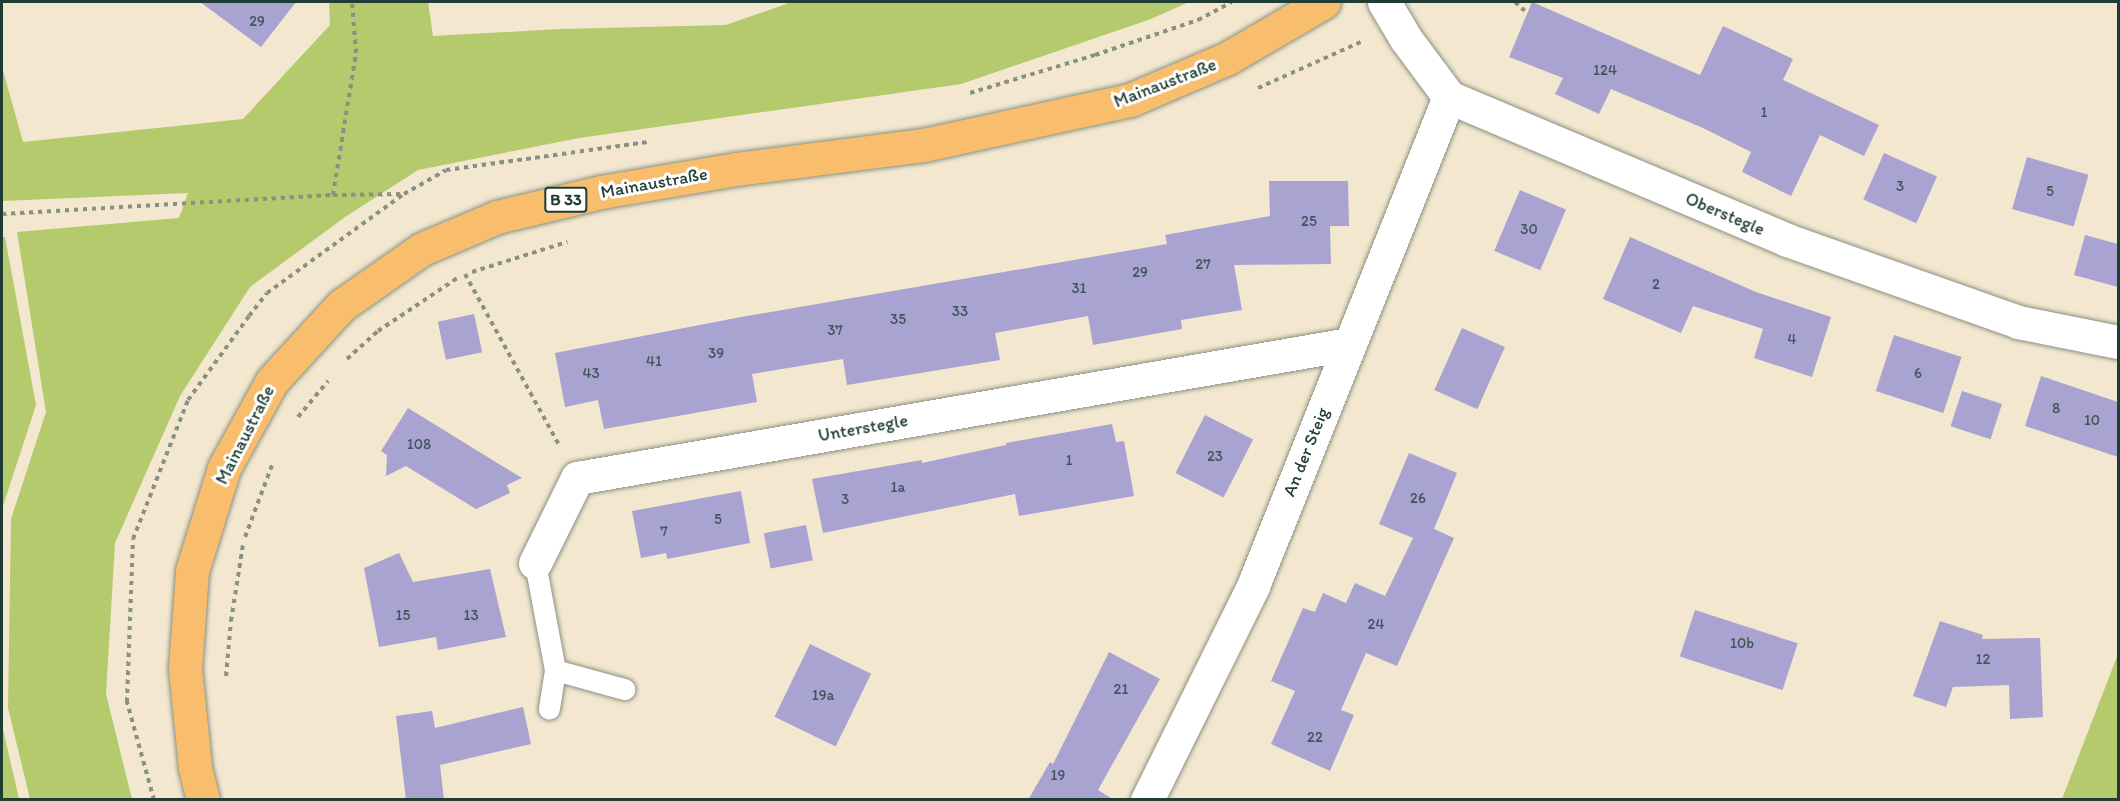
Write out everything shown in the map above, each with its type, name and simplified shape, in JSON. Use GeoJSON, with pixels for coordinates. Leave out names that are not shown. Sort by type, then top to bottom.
{"type":"FeatureCollection","features":[{"type":"Feature","properties":{"kind":"main road","name":"Mainaustraße"},"geometry":{"type":"LineString","coordinates":[[203,800],[195,767],[185,669],[192,571],[224,468],[272,381],[342,305],[422,249],[497,217],[601,192],[736,169],[923,144],[1130,100],[1228,58],[1324,2]]}},
{"type":"Feature","properties":{"kind":"street"},"geometry":{"type":"LineString","coordinates":[[1391,13],[1449,98]]}},
{"type":"Feature","properties":{"kind":"street","name":"Oberstegle"},"geometry":{"type":"LineString","coordinates":[[1449,98],[1787,240],[2018,322],[2118,342]]}},
{"type":"Feature","properties":{"kind":"street","name":"An der Steig"},"geometry":{"type":"LineString","coordinates":[[1147,800],[1253,586],[1449,98]]}},
{"type":"Feature","properties":{"kind":"street","name":"Unterstegle"},"geometry":{"type":"LineString","coordinates":[[577,478],[1349,344]]}},
{"type":"Feature","properties":{"kind":"street"},"geometry":{"type":"LineString","coordinates":[[535,563],[577,478]]}},
{"type":"Feature","properties":{"kind":"lane"},"geometry":{"type":"LineString","coordinates":[[535,563],[555,670],[549,709]]}},
{"type":"Feature","properties":{"kind":"lane"},"geometry":{"type":"LineString","coordinates":[[555,670],[624,689]]}},
{"type":"Feature","properties":{"kind":"path"},"geometry":{"type":"LineString","coordinates":[[333,195],[356,53],[352,2]]}},
{"type":"Feature","properties":{"kind":"path"},"geometry":{"type":"LineString","coordinates":[[966,94],[1177,27],[1232,2]]}},
{"type":"Feature","properties":{"kind":"path"},"geometry":{"type":"LineString","coordinates":[[1515,2],[1525,11]]}},
{"type":"Feature","properties":{"kind":"path"},"geometry":{"type":"LineString","coordinates":[[1249,91],[1391,13]]}},
{"type":"Feature","properties":{"kind":"path"},"geometry":{"type":"LineString","coordinates":[[154,800],[127,702],[133,539],[188,400],[267,293],[404,194],[446,170],[655,142]]}},
{"type":"Feature","properties":{"kind":"path"},"geometry":{"type":"LineString","coordinates":[[2,214],[333,195],[404,194]]}},
{"type":"Feature","properties":{"kind":"path"},"geometry":{"type":"LineString","coordinates":[[340,366],[378,331],[465,274],[576,240]]}},
{"type":"Feature","properties":{"kind":"path"},"geometry":{"type":"LineString","coordinates":[[465,274],[577,478]]}},
{"type":"Feature","properties":{"kind":"path"},"geometry":{"type":"LineString","coordinates":[[293,426],[333,374]]}},
{"type":"Feature","properties":{"kind":"path"},"geometry":{"type":"LineString","coordinates":[[226,683],[231,621],[243,543],[273,462]]}},
{"type":"Feature","properties":{"kind":"green space"},"geometry":{"type":"Polygon","coordinates":[[[329,2],[428,2],[433,36],[561,29],[726,25],[792,2],[1189,2],[1151,19],[961,84],[579,138],[418,170],[345,217],[250,287],[180,396],[115,543],[106,694],[132,799],[30,799],[8,708],[11,519],[46,412],[17,232],[179,218],[188,193],[2,201],[2,67],[23,142],[243,119],[330,25],[329,2]]]}},
{"type":"Feature","properties":{"kind":"green space"},"geometry":{"type":"Polygon","coordinates":[[[2,237],[5,237],[36,405],[2,509],[2,237]]]}},
{"type":"Feature","properties":{"kind":"green space"},"geometry":{"type":"Polygon","coordinates":[[[2118,654],[2118,799],[2062,799],[2118,654]]]}},
{"type":"Feature","properties":{"kind":"green space"},"geometry":{"type":"Polygon","coordinates":[[[2,725],[19,799],[2,799],[2,725]]]}},
{"type":"Feature","properties":{"kind":"building"},"geometry":{"type":"Polygon","coordinates":[[[200,2],[296,2],[261,47],[200,2]]]}},
{"type":"Feature","properties":{"kind":"building"},"geometry":{"type":"Polygon","coordinates":[[[1532,2],[1700,75],[1723,26],[1793,59],[1783,80],[1879,125],[1864,156],[1820,135],[1791,196],[1742,172],[1751,152],[1703,128],[1611,89],[1599,114],[1555,94],[1563,78],[1509,57],[1532,2]]]}},
{"type":"Feature","properties":{"kind":"building"},"geometry":{"type":"Polygon","coordinates":[[[1884,153],[1937,177],[1916,223],[1863,200],[1884,153]]]}},
{"type":"Feature","properties":{"kind":"building"},"geometry":{"type":"Polygon","coordinates":[[[2027,157],[2089,175],[2074,227],[2012,209],[2027,157]]]}},
{"type":"Feature","properties":{"kind":"building"},"geometry":{"type":"Polygon","coordinates":[[[1269,181],[1348,181],[1349,226],[1330,226],[1331,264],[1234,265],[1242,310],[1181,320],[1182,329],[1093,345],[1088,316],[995,333],[1000,360],[847,385],[843,359],[752,374],[757,402],[604,429],[598,400],[565,407],[555,353],[741,317],[1167,244],[1165,235],[1270,216],[1269,181]]]}},
{"type":"Feature","properties":{"kind":"building"},"geometry":{"type":"Polygon","coordinates":[[[1520,190],[1566,210],[1540,270],[1494,251],[1520,190]]]}},
{"type":"Feature","properties":{"kind":"building"},"geometry":{"type":"Polygon","coordinates":[[[2085,235],[2118,244],[2118,287],[2074,275],[2085,235]]]}},
{"type":"Feature","properties":{"kind":"building"},"geometry":{"type":"Polygon","coordinates":[[[1630,237],[1756,292],[1831,317],[1812,377],[1754,358],[1763,329],[1693,306],[1681,333],[1603,299],[1630,237]]]}},
{"type":"Feature","properties":{"kind":"building"},"geometry":{"type":"Polygon","coordinates":[[[474,314],[482,352],[446,360],[438,322],[474,314]]]}},
{"type":"Feature","properties":{"kind":"building"},"geometry":{"type":"Polygon","coordinates":[[[1462,328],[1505,347],[1477,409],[1434,390],[1462,328]]]}},
{"type":"Feature","properties":{"kind":"building"},"geometry":{"type":"Polygon","coordinates":[[[1894,335],[1962,357],[1943,413],[1876,391],[1894,335]]]}},
{"type":"Feature","properties":{"kind":"building"},"geometry":{"type":"Polygon","coordinates":[[[2041,376],[2118,402],[2118,457],[2025,426],[2041,376]]]}},
{"type":"Feature","properties":{"kind":"building"},"geometry":{"type":"Polygon","coordinates":[[[1962,391],[2002,404],[1991,439],[1951,426],[1962,391]]]}},
{"type":"Feature","properties":{"kind":"building"},"geometry":{"type":"Polygon","coordinates":[[[408,408],[522,478],[507,485],[510,493],[476,509],[406,466],[386,476],[387,455],[381,451],[408,408]]]}},
{"type":"Feature","properties":{"kind":"building"},"geometry":{"type":"Polygon","coordinates":[[[1205,415],[1253,440],[1224,497],[1175,473],[1205,415]]]}},
{"type":"Feature","properties":{"kind":"building"},"geometry":{"type":"Polygon","coordinates":[[[1112,424],[1116,442],[1124,441],[1134,496],[1019,516],[1015,494],[823,533],[812,479],[922,460],[922,463],[1006,445],[1006,443],[1112,424]]]}},
{"type":"Feature","properties":{"kind":"building"},"geometry":{"type":"Polygon","coordinates":[[[1409,453],[1457,473],[1434,529],[1454,538],[1397,666],[1366,653],[1341,710],[1354,715],[1330,771],[1271,744],[1295,691],[1271,681],[1303,608],[1315,612],[1323,593],[1346,603],[1355,583],[1385,596],[1413,538],[1379,524],[1409,453]]]}},
{"type":"Feature","properties":{"kind":"building"},"geometry":{"type":"Polygon","coordinates":[[[741,491],[750,543],[667,559],[666,553],[641,558],[632,511],[741,491]]]}},
{"type":"Feature","properties":{"kind":"building"},"geometry":{"type":"Polygon","coordinates":[[[806,525],[813,560],[771,569],[764,533],[806,525]]]}},
{"type":"Feature","properties":{"kind":"building"},"geometry":{"type":"Polygon","coordinates":[[[399,553],[413,582],[490,569],[506,637],[438,650],[436,637],[379,647],[364,568],[399,553]]]}},
{"type":"Feature","properties":{"kind":"building"},"geometry":{"type":"Polygon","coordinates":[[[1695,610],[1798,643],[1783,690],[1680,657],[1695,610]]]}},
{"type":"Feature","properties":{"kind":"building"},"geometry":{"type":"Polygon","coordinates":[[[1940,621],[1983,635],[1982,639],[2040,638],[2043,717],[2010,719],[2009,685],[1953,687],[1946,707],[1913,696],[1940,621]]]}},
{"type":"Feature","properties":{"kind":"building"},"geometry":{"type":"Polygon","coordinates":[[[810,644],[871,674],[836,747],[774,717],[810,644]]]}},
{"type":"Feature","properties":{"kind":"building"},"geometry":{"type":"Polygon","coordinates":[[[1109,652],[1160,679],[1098,790],[1114,800],[1028,800],[1050,762],[1053,764],[1109,652]]]}},
{"type":"Feature","properties":{"kind":"building"},"geometry":{"type":"Polygon","coordinates":[[[523,707],[531,744],[440,765],[444,800],[406,800],[396,716],[432,711],[435,728],[523,707]]]}}]}
